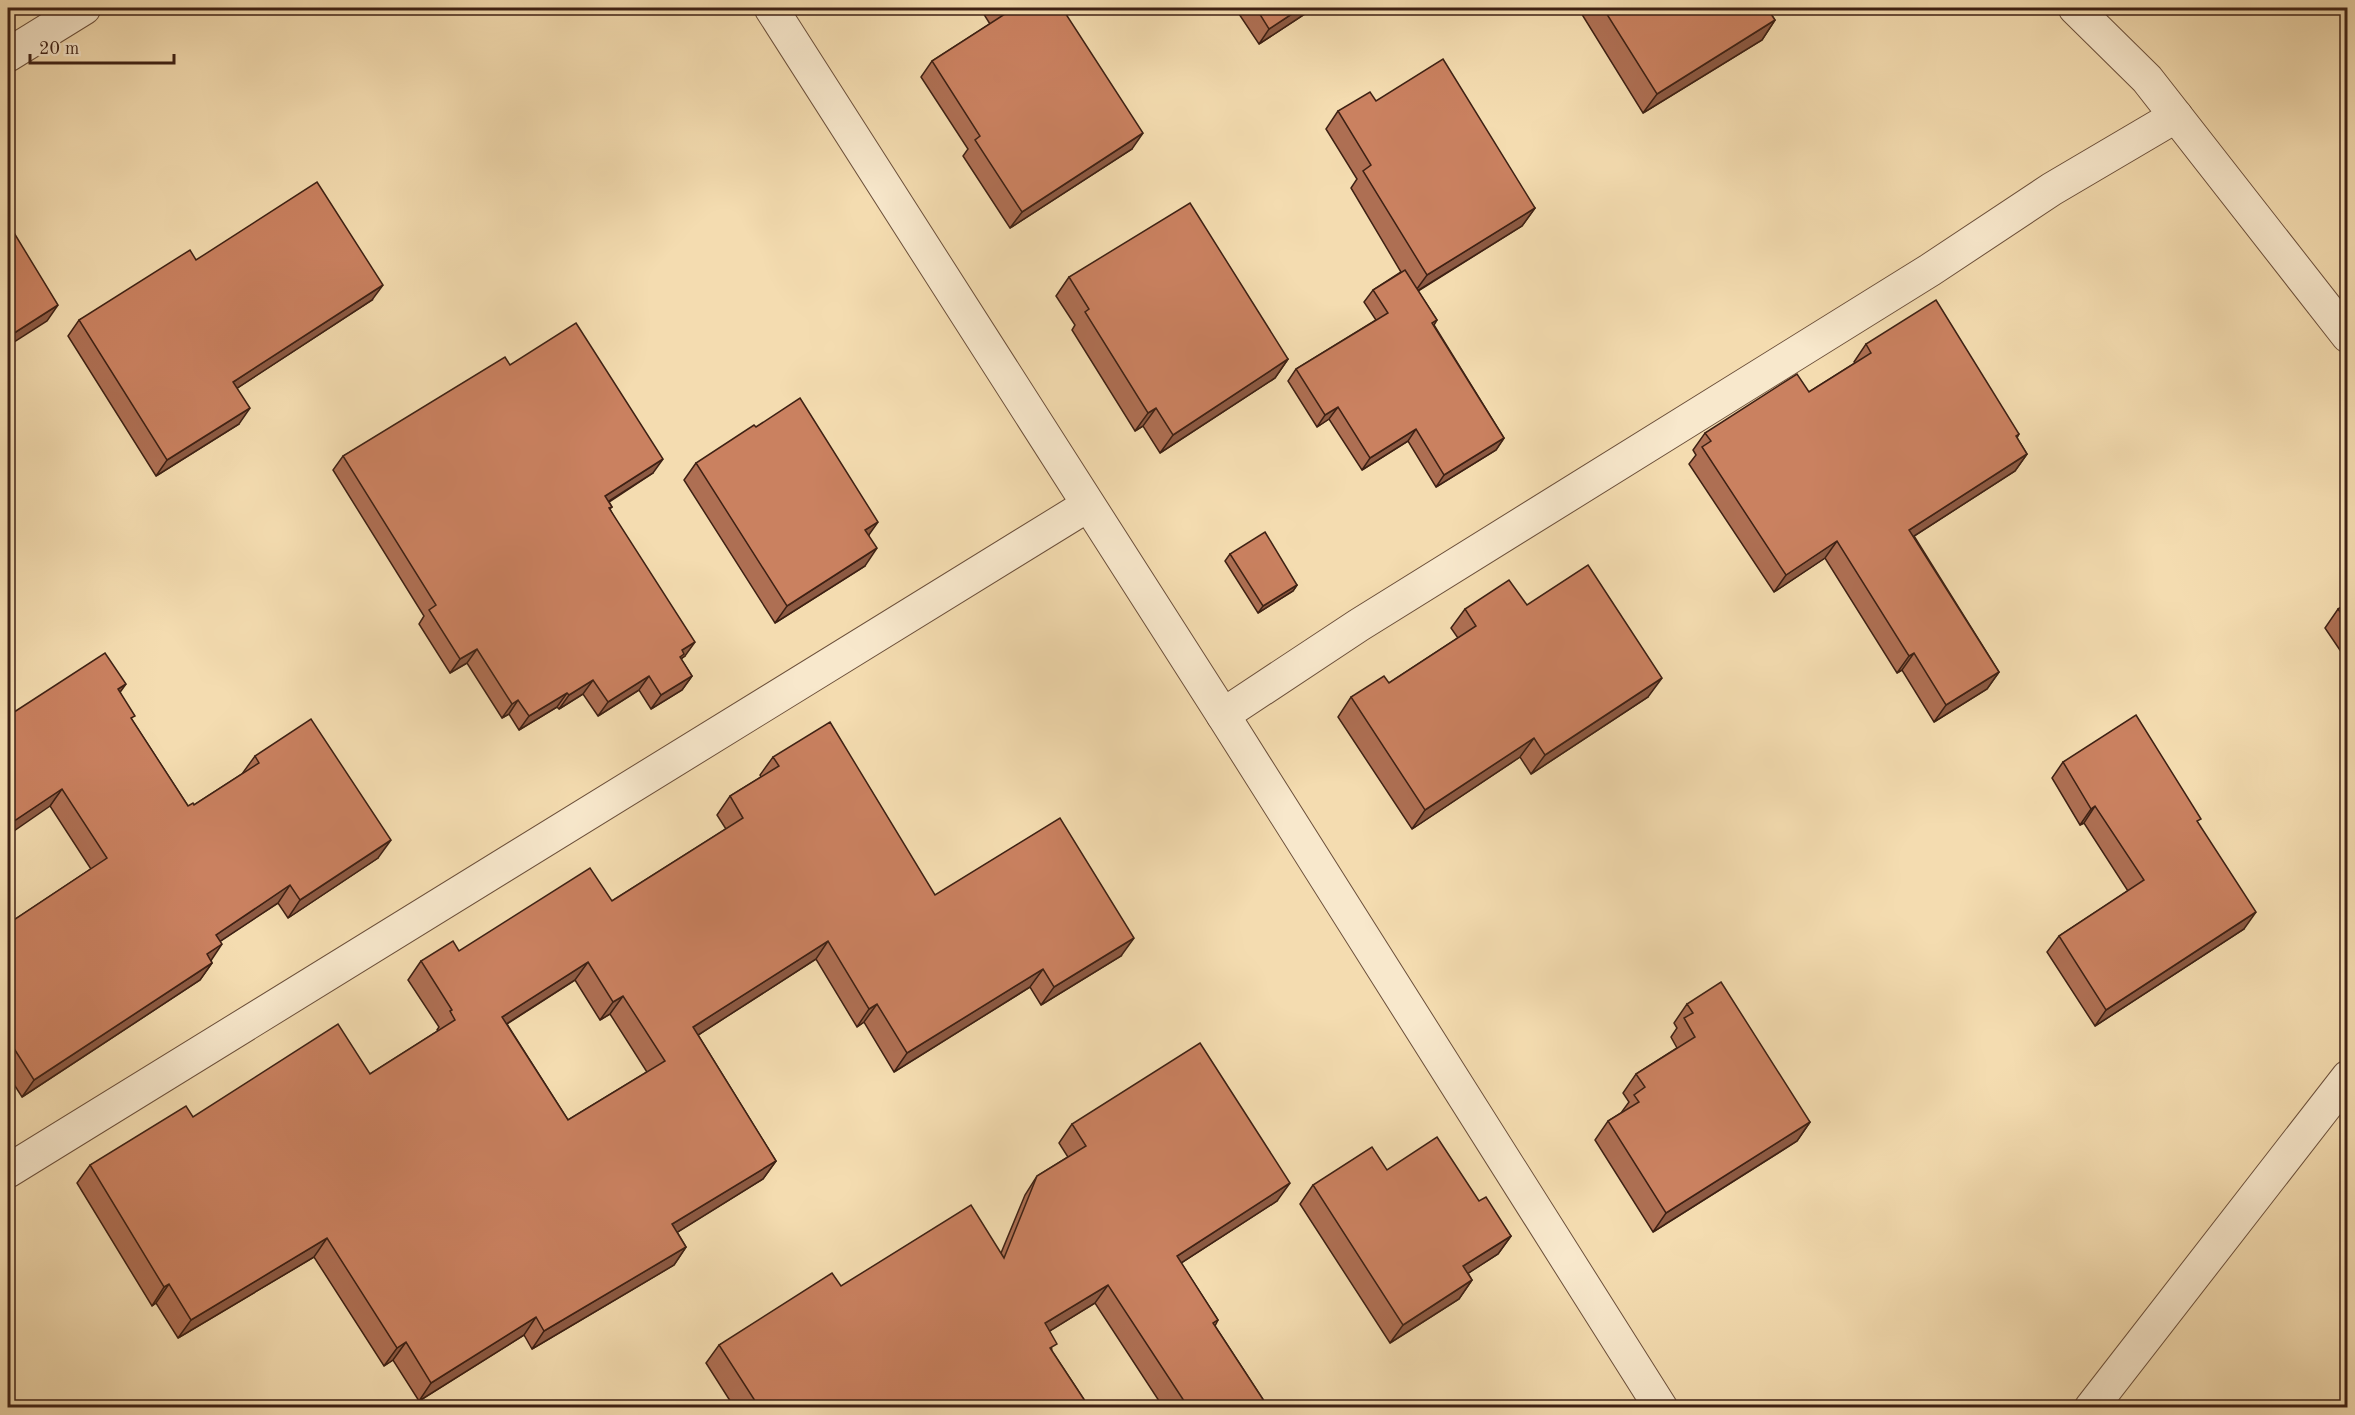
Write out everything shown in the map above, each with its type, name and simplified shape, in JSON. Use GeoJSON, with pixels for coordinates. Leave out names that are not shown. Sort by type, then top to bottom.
{"type":"FeatureCollection","features":[{"type":"Feature","properties":{"kind":"street"},"geometry":{"type":"LineString","coordinates":[[8,55],[84,8]]}},
{"type":"Feature","properties":{"kind":"street"},"geometry":{"type":"LineString","coordinates":[[771,8],[1223,715],[1661,1407]]}},
{"type":"Feature","properties":{"kind":"street"},"geometry":{"type":"LineString","coordinates":[[2075,8],[2147,79],[2348,336]]}},
{"type":"Feature","properties":{"kind":"street"},"geometry":{"type":"LineString","coordinates":[[1223,715],[1359,626],[1930,270],[2052,189],[2176,116]]}},
{"type":"Feature","properties":{"kind":"street"},"geometry":{"type":"LineString","coordinates":[[8,1171],[1088,505]]}},
{"type":"Feature","properties":{"kind":"street"},"geometry":{"type":"LineString","coordinates":[[2091,1407],[2348,1077]]}},
{"type":"Feature","properties":{"kind":"building"},"geometry":{"type":"Polygon","coordinates":[[[1001,8],[1062,8],[1143,133],[1022,212],[975,140],[980,136],[932,61],[1005,14],[1001,8]]]}},
{"type":"Feature","properties":{"kind":"building"},"geometry":{"type":"Polygon","coordinates":[[[1256,8],[1301,8],[1269,29],[1256,8]]]}},
{"type":"Feature","properties":{"kind":"building"},"geometry":{"type":"Polygon","coordinates":[[[1603,8],[1767,8],[1775,20],[1657,94],[1603,8]]]}},
{"type":"Feature","properties":{"kind":"building"},"geometry":{"type":"Polygon","coordinates":[[[1443,59],[1535,208],[1427,275],[1363,171],[1371,165],[1338,111],[1370,92],[1376,101],[1443,59]]]}},
{"type":"Feature","properties":{"kind":"building"},"geometry":{"type":"Polygon","coordinates":[[[317,182],[383,285],[233,382],[250,408],[167,460],[79,320],[190,250],[196,260],[317,182]]]}},
{"type":"Feature","properties":{"kind":"building"},"geometry":{"type":"Polygon","coordinates":[[[1190,203],[1288,359],[1173,435],[1156,408],[1148,413],[1085,312],[1089,309],[1069,277],[1190,203]]]}},
{"type":"Feature","properties":{"kind":"building"},"geometry":{"type":"Polygon","coordinates":[[[8,223],[58,305],[8,337],[8,223]]]}},
{"type":"Feature","properties":{"kind":"building"},"geometry":{"type":"Polygon","coordinates":[[[1405,270],[1437,320],[1432,323],[1504,438],[1444,475],[1416,429],[1370,458],[1338,407],[1325,415],[1296,369],[1388,313],[1373,290],[1405,270]]]}},
{"type":"Feature","properties":{"kind":"building"},"geometry":{"type":"Polygon","coordinates":[[[1936,300],[2019,434],[2016,436],[2027,454],[1909,530],[1999,672],[1946,705],[1914,653],[1909,656],[1837,541],[1786,575],[1702,447],[1711,441],[1705,433],[1797,374],[1809,392],[1871,353],[1866,344],[1936,300]]]}},
{"type":"Feature","properties":{"kind":"building"},"geometry":{"type":"Polygon","coordinates":[[[576,323],[663,459],[605,496],[612,507],[609,508],[695,642],[682,650],[684,654],[680,657],[692,676],[661,695],[649,676],[608,702],[593,680],[529,716],[518,700],[512,704],[477,649],[460,659],[429,610],[436,605],[343,456],[505,357],[510,365],[576,323]]]}},
{"type":"Feature","properties":{"kind":"building"},"geometry":{"type":"Polygon","coordinates":[[[800,398],[878,522],[865,530],[877,548],[787,606],[696,463],[800,398]]]}},
{"type":"Feature","properties":{"kind":"building"},"geometry":{"type":"Polygon","coordinates":[[[1265,532],[1297,585],[1263,606],[1230,554],[1265,532]]]}},
{"type":"Feature","properties":{"kind":"building"},"geometry":{"type":"Polygon","coordinates":[[[1588,565],[1662,678],[1545,755],[1534,738],[1425,810],[1351,697],[1384,676],[1389,683],[1476,626],[1465,609],[1509,580],[1527,605],[1588,565]]]}},
{"type":"Feature","properties":{"kind":"building"},"geometry":{"type":"Polygon","coordinates":[[[2348,603],[2348,623],[2338,609],[2348,603]]]}},
{"type":"Feature","properties":{"kind":"building"},"geometry":{"type":"Polygon","coordinates":[[[105,653],[126,684],[118,689],[135,716],[131,718],[188,806],[193,803],[194,805],[259,763],[255,756],[311,719],[391,840],[300,900],[290,885],[216,935],[222,944],[207,954],[212,963],[34,1080],[8,1039],[8,924],[107,858],[62,789],[8,825],[8,716],[105,653]]]}},
{"type":"Feature","properties":{"kind":"building"},"geometry":{"type":"Polygon","coordinates":[[[2136,715],[2201,819],[2197,821],[2256,912],[2106,1010],[2059,936],[2144,880],[2095,806],[2091,809],[2063,762],[2136,715]]]}},
{"type":"Feature","properties":{"kind":"building"},"geometry":{"type":"Polygon","coordinates":[[[830,722],[935,895],[1060,818],[1134,938],[1054,987],[1043,969],[907,1053],[877,1004],[869,1009],[828,941],[693,1027],[776,1161],[672,1224],[686,1247],[544,1331],[536,1317],[431,1383],[406,1342],[397,1348],[327,1238],[191,1320],[169,1284],[164,1287],[90,1165],[186,1106],[193,1117],[338,1024],[370,1074],[455,1020],[450,1011],[452,1010],[421,961],[453,941],[459,951],[590,868],[612,901],[743,818],[730,796],[779,766],[773,757],[830,722]],[[588,962],[502,1017],[568,1120],[665,1061],[623,996],[613,1002],[588,962]]]}},
{"type":"Feature","properties":{"kind":"building"},"geometry":{"type":"Polygon","coordinates":[[[1721,982],[1810,1122],[1666,1213],[1608,1121],[1639,1102],[1634,1095],[1645,1087],[1636,1074],[1695,1037],[1684,1018],[1693,1013],[1687,1004],[1721,982]]]}},
{"type":"Feature","properties":{"kind":"building"},"geometry":{"type":"Polygon","coordinates":[[[1200,1043],[1290,1183],[1177,1256],[1218,1320],[1213,1323],[1268,1407],[1188,1407],[1108,1285],[1045,1323],[1057,1344],[1050,1348],[1089,1407],[759,1407],[719,1345],[832,1273],[841,1286],[971,1205],[1004,1258],[1037,1176],[1086,1146],[1072,1124],[1200,1043]]]}},
{"type":"Feature","properties":{"kind":"building"},"geometry":{"type":"Polygon","coordinates":[[[1437,1137],[1479,1201],[1486,1197],[1511,1236],[1463,1266],[1472,1280],[1403,1325],[1313,1185],[1372,1147],[1387,1170],[1437,1137]]]}}]}
